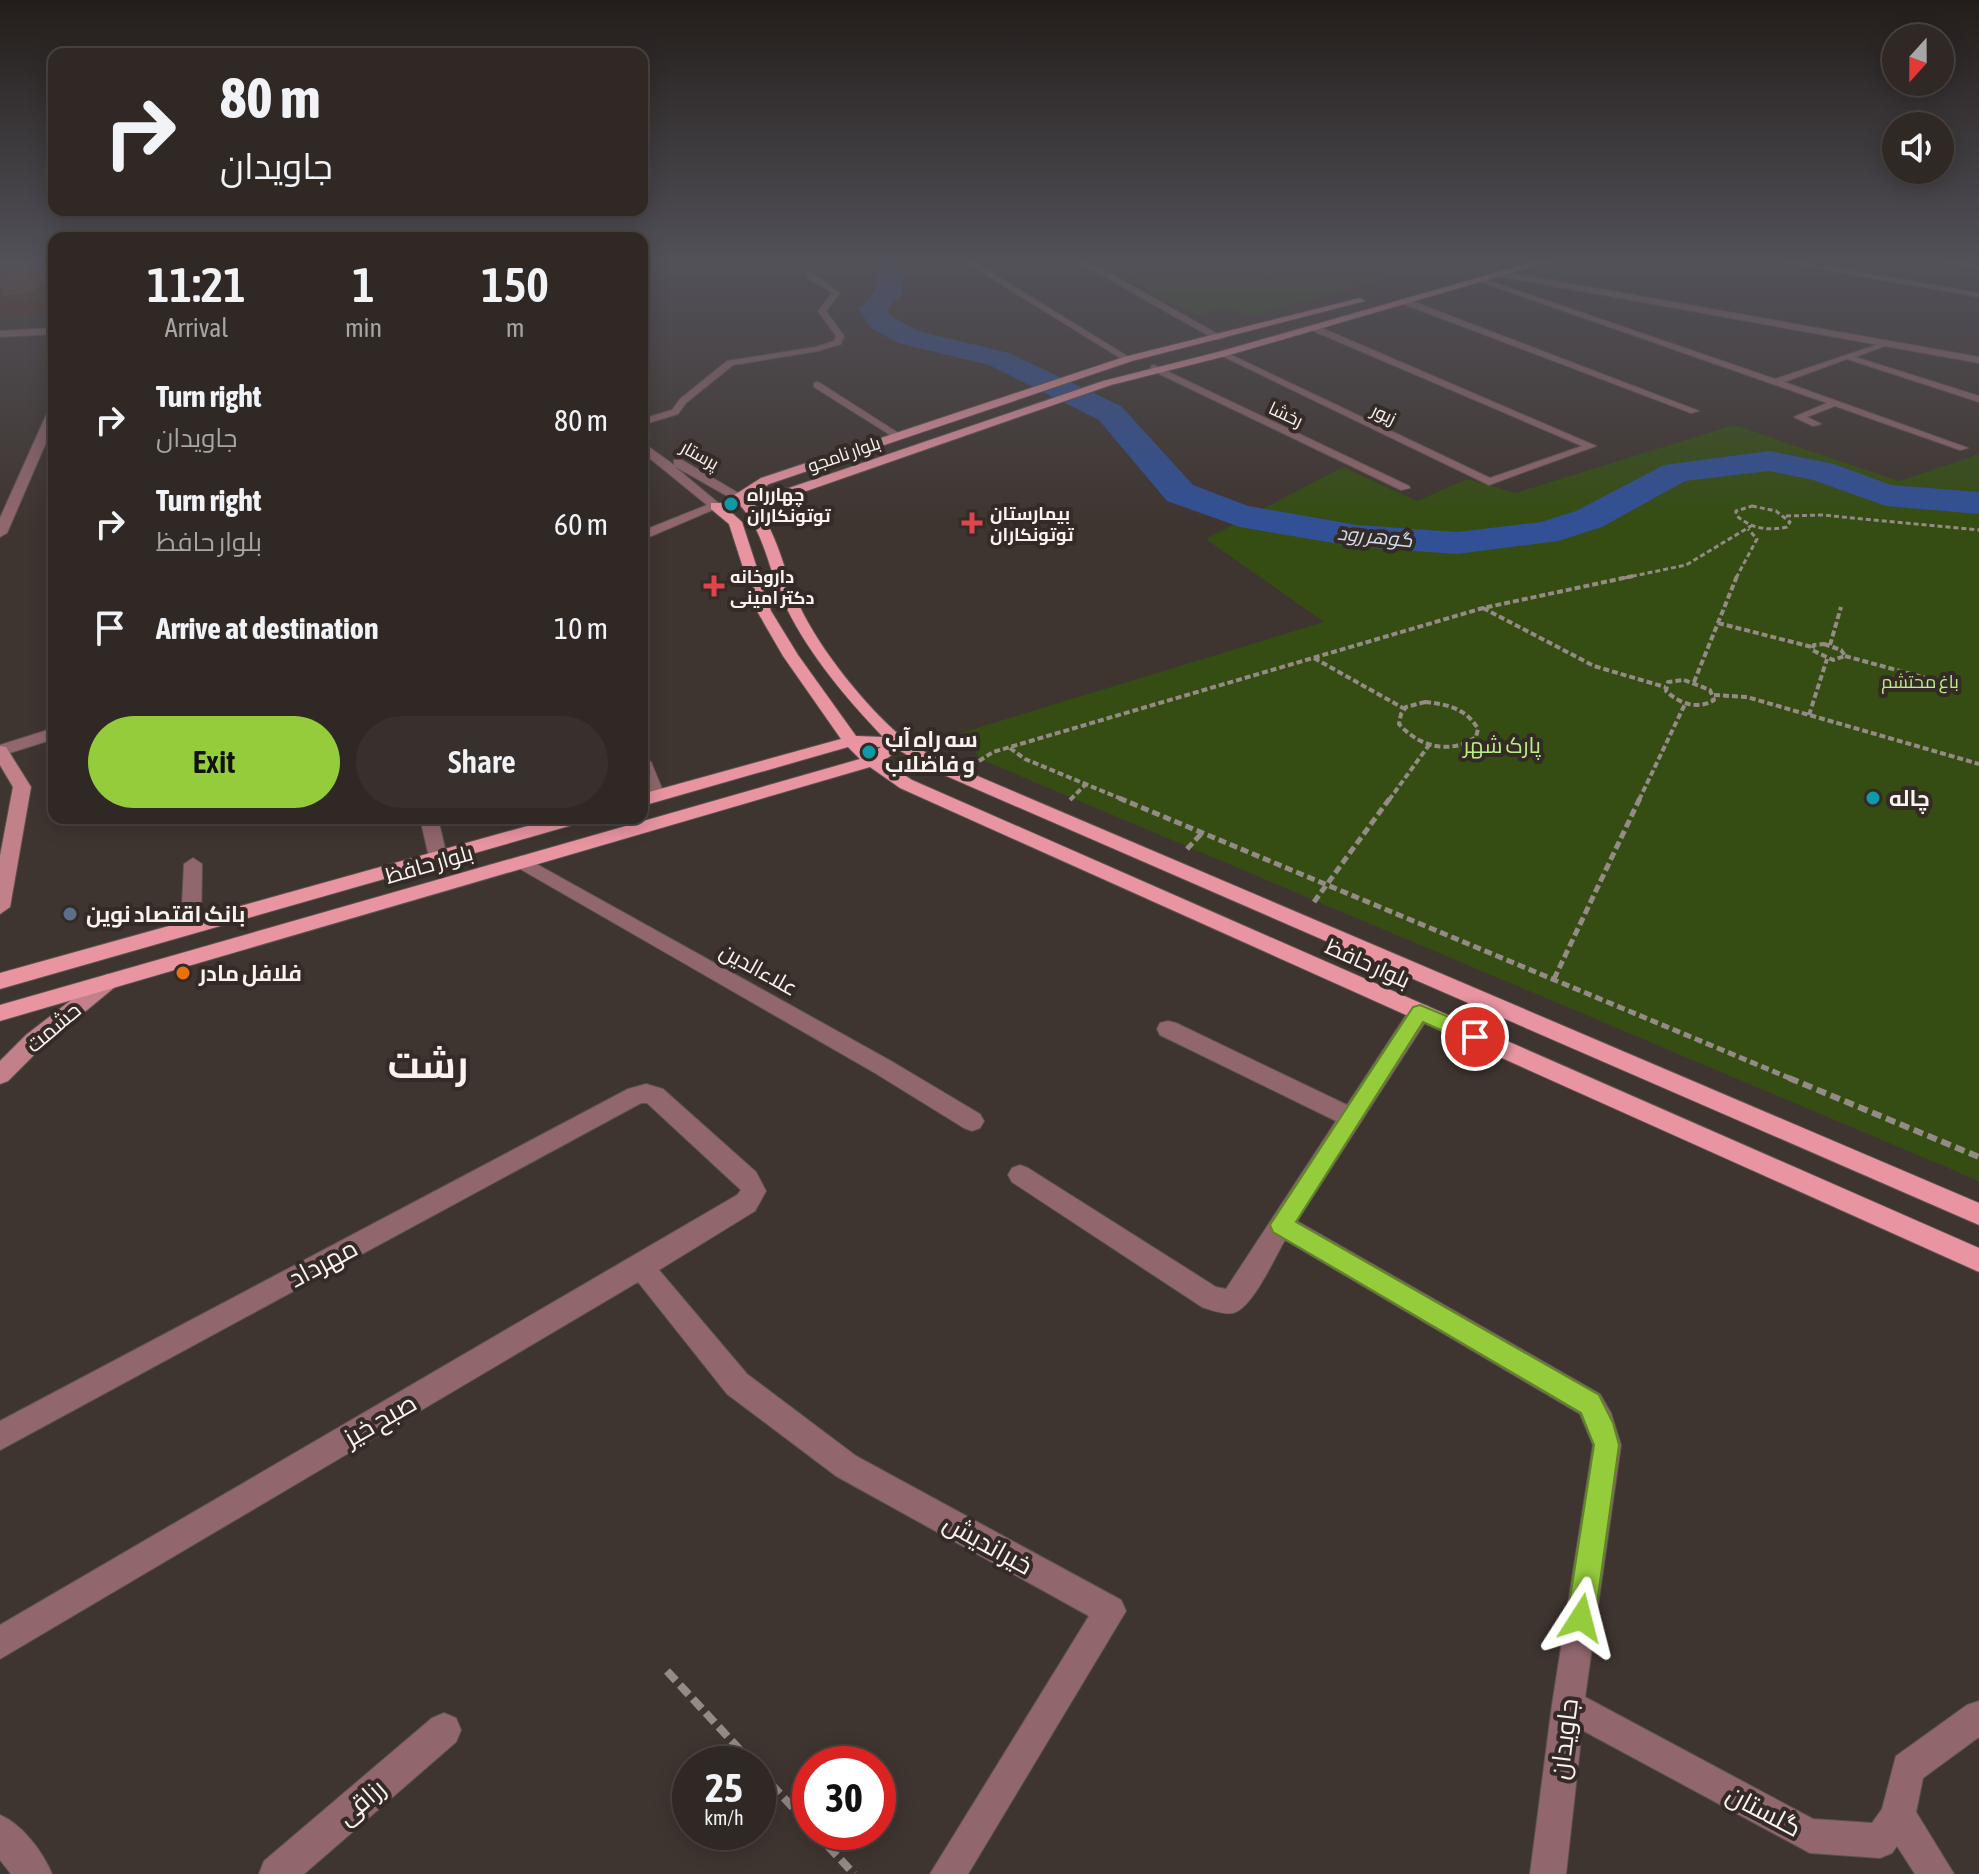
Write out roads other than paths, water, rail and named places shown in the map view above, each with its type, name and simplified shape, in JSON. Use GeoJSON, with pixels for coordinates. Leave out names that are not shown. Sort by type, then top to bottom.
{"type":"FeatureCollection","features":[{"type":"Feature","properties":{"kind":"main road","name":"بلوار نامجو"},"geometry":{"type":"LineString","coordinates":[[741,498],[765,481],[1037,388],[1128,359],[1179,347]]}},
{"type":"Feature","properties":{"kind":"main road","name":"بلوار نامجو"},"geometry":{"type":"LineString","coordinates":[[741,498],[788,493],[1154,368],[1245,347]]}},
{"type":"Feature","properties":{"kind":"main road"},"geometry":{"type":"LineString","coordinates":[[1037,388],[1057,400]]}},
{"type":"Feature","properties":{"kind":"main road"},"geometry":{"type":"LineString","coordinates":[[716,506],[741,498]]}},
{"type":"Feature","properties":{"kind":"main road","name":"بلوار حافظ"},"geometry":{"type":"LineString","coordinates":[[741,498],[761,520],[793,608],[820,651],[856,699],[898,742],[957,774],[1979,1214]]}},
{"type":"Feature","properties":{"kind":"main road","name":"بلوار حافظ"},"geometry":{"type":"LineString","coordinates":[[716,506],[735,522],[764,611],[851,741],[872,761],[906,784],[1979,1260]]}},
{"type":"Feature","properties":{"kind":"main road","name":"بلوار حافظ"},"geometry":{"type":"LineString","coordinates":[[649,798],[851,741],[898,742]]}},
{"type":"Feature","properties":{"kind":"main road","name":"بلوار حافظ"},"geometry":{"type":"LineString","coordinates":[[0,1013],[872,761],[898,742]]}},
{"type":"Feature","properties":{"kind":"main road"},"geometry":{"type":"LineString","coordinates":[[0,751],[22,787],[0,907]]}},
{"type":"Feature","properties":{"kind":"main road","name":"بلوار حافظ"},"geometry":{"type":"LineString","coordinates":[[0,981],[556,824]]}},
{"type":"Feature","properties":{"kind":"main road","name":"حشمت"},"geometry":{"type":"LineString","coordinates":[[0,1075],[34,1041],[108,982]]}},
{"type":"Feature","properties":{"kind":"street"},"geometry":{"type":"LineString","coordinates":[[1910,347],[1979,360]]}},
{"type":"Feature","properties":{"kind":"street"},"geometry":{"type":"LineString","coordinates":[[0,533],[48,425]]}},
{"type":"Feature","properties":{"kind":"street","name":"پرستار"},"geometry":{"type":"LineString","coordinates":[[648,448],[741,498]]}},
{"type":"Feature","properties":{"kind":"street","name":"پرستار"},"geometry":{"type":"LineString","coordinates":[[648,450],[716,506]]}},
{"type":"Feature","properties":{"kind":"street"},"geometry":{"type":"LineString","coordinates":[[648,534],[716,506]]}},
{"type":"Feature","properties":{"kind":"street"},"geometry":{"type":"LineString","coordinates":[[0,751],[48,735]]}},
{"type":"Feature","properties":{"kind":"street"},"geometry":{"type":"LineString","coordinates":[[430,824],[438,857]]}},
{"type":"Feature","properties":{"kind":"street","name":"علاءالدین"},"geometry":{"type":"LineString","coordinates":[[522,862],[883,1067],[972,1121]]}},
{"type":"Feature","properties":{"kind":"street"},"geometry":{"type":"LineString","coordinates":[[191,927],[193,864]]}},
{"type":"Feature","properties":{"kind":"street"},"geometry":{"type":"LineString","coordinates":[[1020,1175],[1211,1298],[1230,1302],[1239,1294],[1420,1012]]}},
{"type":"Feature","properties":{"kind":"street"},"geometry":{"type":"LineString","coordinates":[[1168,1029],[1350,1117]]}},
{"type":"Feature","properties":{"kind":"street","name":"مهرداد"},"geometry":{"type":"LineString","coordinates":[[0,1436],[622,1102],[646,1093],[655,1096],[748,1179],[754,1191]]}},
{"type":"Feature","properties":{"kind":"street","name":"صبح خیز"},"geometry":{"type":"LineString","coordinates":[[0,1643],[641,1267],[746,1203],[754,1191]]}},
{"type":"Feature","properties":{"kind":"street","name":"جاویدان"},"geometry":{"type":"LineString","coordinates":[[1281,1225],[1590,1404],[1601,1423],[1607,1445],[1568,1705],[1548,1874]]}},
{"type":"Feature","properties":{"kind":"street","name":"خیراندیش"},"geometry":{"type":"LineString","coordinates":[[641,1267],[737,1384],[846,1466],[1110,1611],[948,1874]]}},
{"type":"Feature","properties":{"kind":"street","name":"گلستان"},"geometry":{"type":"LineString","coordinates":[[1568,1705],[1810,1836],[1880,1841],[1898,1816]]}},
{"type":"Feature","properties":{"kind":"street"},"geometry":{"type":"LineString","coordinates":[[1936,1874],[1898,1816],[1908,1768],[1979,1717]]}},
{"type":"Feature","properties":{"kind":"street","name":"رزاقی"},"geometry":{"type":"LineString","coordinates":[[277,1874],[444,1730]]}},
{"type":"Feature","properties":{"kind":"street"},"geometry":{"type":"LineString","coordinates":[[0,1832],[34,1874]]}},
{"type":"Feature","properties":{"kind":"lane"},"geometry":{"type":"LineString","coordinates":[[648,420],[675,412],[683,401],[730,363],[822,347]]}},
{"type":"Feature","properties":{"kind":"lane"},"geometry":{"type":"LineString","coordinates":[[1109,347],[1128,359]]}},
{"type":"Feature","properties":{"kind":"lane","name":"زیور"},"geometry":{"type":"LineString","coordinates":[[1222,354],[1489,482],[1591,446],[1360,347]]}},
{"type":"Feature","properties":{"kind":"lane"},"geometry":{"type":"LineString","coordinates":[[1526,347],[1694,411]]}},
{"type":"Feature","properties":{"kind":"lane"},"geometry":{"type":"LineString","coordinates":[[1677,347],[1963,448]]}},
{"type":"Feature","properties":{"kind":"lane"},"geometry":{"type":"LineString","coordinates":[[1776,382],[1873,347]]}},
{"type":"Feature","properties":{"kind":"lane"},"geometry":{"type":"LineString","coordinates":[[1848,357],[1979,399]]}},
{"type":"Feature","properties":{"kind":"lane","name":"رخشا"},"geometry":{"type":"LineString","coordinates":[[1154,368],[1405,488]]}},
{"type":"Feature","properties":{"kind":"lane"},"geometry":{"type":"LineString","coordinates":[[817,385],[898,436]]}},
{"type":"Feature","properties":{"kind":"lane"},"geometry":{"type":"LineString","coordinates":[[1816,424],[1799,417],[1835,403]]}},
{"type":"Feature","properties":{"kind":"waterway","name":"گوهر رود"},"geometry":{"type":"LineString","coordinates":[[951,347],[999,359],[1110,413],[1180,493],[1240,516],[1357,536],[1457,543],[1545,533],[1589,519],[1676,472],[1769,461],[1822,471],[1886,495],[1979,503]]}},
{"type":"Feature","properties":{"kind":"place","name":"چهارراه توتونکاران"},"geometry":{"type":"Point","coordinates":[731,504]}},
{"type":"Feature","properties":{"kind":"place","name":"بیمارستان توتونکاران"},"geometry":{"type":"Point","coordinates":[972,523]}},
{"type":"Feature","properties":{"kind":"place","name":"داروخانه دکتر امینی"},"geometry":{"type":"Point","coordinates":[714,586]}},
{"type":"Feature","properties":{"kind":"place","name":"سه راه آب و فاضلاب"},"geometry":{"type":"Point","coordinates":[869,752]}},
{"type":"Feature","properties":{"kind":"place","name":"چاله"},"geometry":{"type":"Point","coordinates":[1873,798]}},
{"type":"Feature","properties":{"kind":"place","name":"بانک اقتصاد نوین"},"geometry":{"type":"Point","coordinates":[70,914]}},
{"type":"Feature","properties":{"kind":"place","name":"فلافل مادر"},"geometry":{"type":"Point","coordinates":[183,973]}},
{"type":"Feature","properties":{"kind":"district","name":"رشت"},"geometry":{"type":"Point","coordinates":[428,1064]}},
{"type":"Feature","properties":{"kind":"park label","name":"باغ محتشم"},"geometry":{"type":"Point","coordinates":[1920,681]}},
{"type":"Feature","properties":{"kind":"park label","name":"پارک شهر"},"geometry":{"type":"Point","coordinates":[1502,745]}}]}
